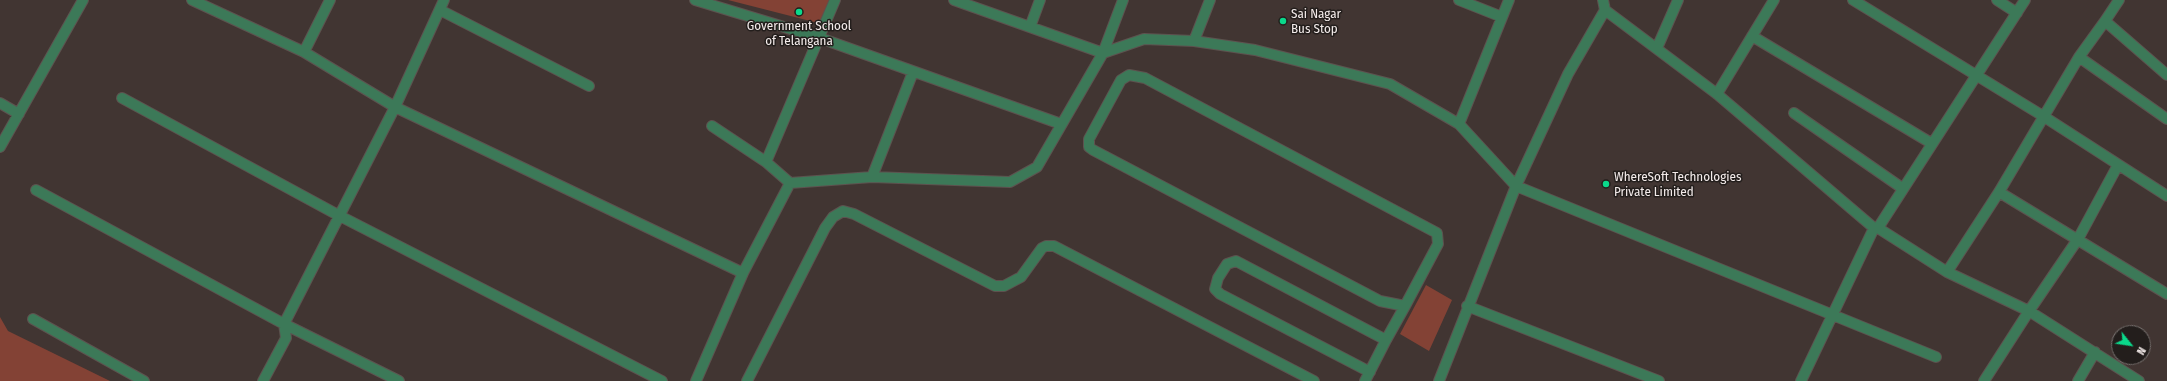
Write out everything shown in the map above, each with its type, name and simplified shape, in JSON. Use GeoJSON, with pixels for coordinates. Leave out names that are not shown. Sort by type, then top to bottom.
{"type":"FeatureCollection","features":[{"type":"Feature","properties":{"kind":"street"},"geometry":{"type":"LineString","coordinates":[[0,147],[83,0]]}},
{"type":"Feature","properties":{"kind":"street"},"geometry":{"type":"LineString","coordinates":[[192,0],[304,52],[395,106],[743,273]]}},
{"type":"Feature","properties":{"kind":"street"},"geometry":{"type":"LineString","coordinates":[[304,52],[330,0]]}},
{"type":"Feature","properties":{"kind":"street"},"geometry":{"type":"LineString","coordinates":[[262,381],[286,338],[284,324],[338,215],[395,106],[444,0]]}},
{"type":"Feature","properties":{"kind":"street"},"geometry":{"type":"LineString","coordinates":[[695,0],[817,37],[1061,124]]}},
{"type":"Feature","properties":{"kind":"street"},"geometry":{"type":"LineString","coordinates":[[766,162],[817,37],[835,0]]}},
{"type":"Feature","properties":{"kind":"street"},"geometry":{"type":"LineString","coordinates":[[954,0],[979,4],[1030,27],[1103,53],[1144,39],[1194,41],[1255,50],[1390,84],[1459,124],[1516,186],[1936,357]]}},
{"type":"Feature","properties":{"kind":"street"},"geometry":{"type":"LineString","coordinates":[[1030,27],[1040,0]]}},
{"type":"Feature","properties":{"kind":"street"},"geometry":{"type":"LineString","coordinates":[[712,126],[766,162],[790,183],[872,177],[1010,182],[1037,167],[1103,53],[1123,0]]}},
{"type":"Feature","properties":{"kind":"street"},"geometry":{"type":"LineString","coordinates":[[1194,41],[1210,0]]}},
{"type":"Feature","properties":{"kind":"street"},"geometry":{"type":"LineString","coordinates":[[1459,0],[1502,17]]}},
{"type":"Feature","properties":{"kind":"street"},"geometry":{"type":"LineString","coordinates":[[1459,124],[1509,0]]}},
{"type":"Feature","properties":{"kind":"street"},"geometry":{"type":"LineString","coordinates":[[1657,48],[1678,0]]}},
{"type":"Feature","properties":{"kind":"street"},"geometry":{"type":"LineString","coordinates":[[1717,94],[1774,0]]}},
{"type":"Feature","properties":{"kind":"street"},"geometry":{"type":"LineString","coordinates":[[1853,0],[2043,116],[2167,196]]}},
{"type":"Feature","properties":{"kind":"street"},"geometry":{"type":"LineString","coordinates":[[1997,0],[2017,13]]}},
{"type":"Feature","properties":{"kind":"street"},"geometry":{"type":"LineString","coordinates":[[1801,381],[1876,228],[2025,0]]}},
{"type":"Feature","properties":{"kind":"street"},"geometry":{"type":"LineString","coordinates":[[1947,272],[1999,192],[2079,57],[2119,0]]}},
{"type":"Feature","properties":{"kind":"street"},"geometry":{"type":"LineString","coordinates":[[1439,381],[1467,306],[1516,186],[1568,74],[1604,5],[1717,94],[1876,228],[1947,272],[2029,311],[2139,381]]}},
{"type":"Feature","properties":{"kind":"street"},"geometry":{"type":"LineString","coordinates":[[440,10],[589,86]]}},
{"type":"Feature","properties":{"kind":"street"},"geometry":{"type":"LineString","coordinates":[[2105,21],[2167,75]]}},
{"type":"Feature","properties":{"kind":"street"},"geometry":{"type":"LineString","coordinates":[[1752,36],[1931,143]]}},
{"type":"Feature","properties":{"kind":"street"},"geometry":{"type":"LineString","coordinates":[[2079,57],[2167,119]]}},
{"type":"Feature","properties":{"kind":"street"},"geometry":{"type":"LineString","coordinates":[[872,177],[913,72]]}},
{"type":"Feature","properties":{"kind":"street"},"geometry":{"type":"LineString","coordinates":[[1365,381],[1386,340],[1403,310],[1438,244],[1437,233],[1145,78],[1129,75],[1121,80],[1089,139],[1090,147],[1093,150],[1380,301],[1403,310]]}},
{"type":"Feature","properties":{"kind":"street"},"geometry":{"type":"LineString","coordinates":[[122,98],[338,215],[662,381]]}},
{"type":"Feature","properties":{"kind":"street"},"geometry":{"type":"LineString","coordinates":[[0,103],[19,114]]}},
{"type":"Feature","properties":{"kind":"street"},"geometry":{"type":"LineString","coordinates":[[1794,113],[1902,188]]}},
{"type":"Feature","properties":{"kind":"street"},"geometry":{"type":"LineString","coordinates":[[1984,381],[2078,239],[2118,165]]}},
{"type":"Feature","properties":{"kind":"street"},"geometry":{"type":"LineString","coordinates":[[696,381],[743,273],[790,183]]}},
{"type":"Feature","properties":{"kind":"street"},"geometry":{"type":"LineString","coordinates":[[36,190],[284,324],[399,381]]}},
{"type":"Feature","properties":{"kind":"street"},"geometry":{"type":"LineString","coordinates":[[1999,192],[2167,294]]}},
{"type":"Feature","properties":{"kind":"street"},"geometry":{"type":"LineString","coordinates":[[747,381],[825,228],[833,217],[844,211],[854,214],[995,286],[1004,286],[1021,277],[1042,248],[1046,246],[1054,246],[1314,381]]}},
{"type":"Feature","properties":{"kind":"street"},"geometry":{"type":"LineString","coordinates":[[1370,372],[1220,294],[1215,289],[1218,278],[1227,264],[1231,261],[1243,263],[1386,340]]}},
{"type":"Feature","properties":{"kind":"street"},"geometry":{"type":"LineString","coordinates":[[1467,306],[1659,381]]}},
{"type":"Feature","properties":{"kind":"street"},"geometry":{"type":"LineString","coordinates":[[33,319],[144,381]]}},
{"type":"Feature","properties":{"kind":"street"},"geometry":{"type":"LineString","coordinates":[[2078,381],[2095,352]]}},
{"type":"Feature","properties":{"kind":"shaded area","name":"Government School of Telangana"},"geometry":{"type":"Polygon","coordinates":[[[728,0],[829,0],[822,24],[728,0]]]}},
{"type":"Feature","properties":{"kind":"shaded area"},"geometry":{"type":"Polygon","coordinates":[[[1426,285],[1452,300],[1429,351],[1400,334],[1426,285]]]}},
{"type":"Feature","properties":{"kind":"shaded area"},"geometry":{"type":"Polygon","coordinates":[[[0,317],[8,331],[110,381],[0,381],[0,317]]]}},
{"type":"Feature","properties":{"kind":"place","name":"Government School of Telangana"},"geometry":{"type":"Point","coordinates":[799,12]}},
{"type":"Feature","properties":{"kind":"place","name":"Sai Nagar Bus Stop"},"geometry":{"type":"Point","coordinates":[1283,21]}},
{"type":"Feature","properties":{"kind":"place","name":"WhereSoft Technologies Private Limited"},"geometry":{"type":"Point","coordinates":[1606,184]}}]}
